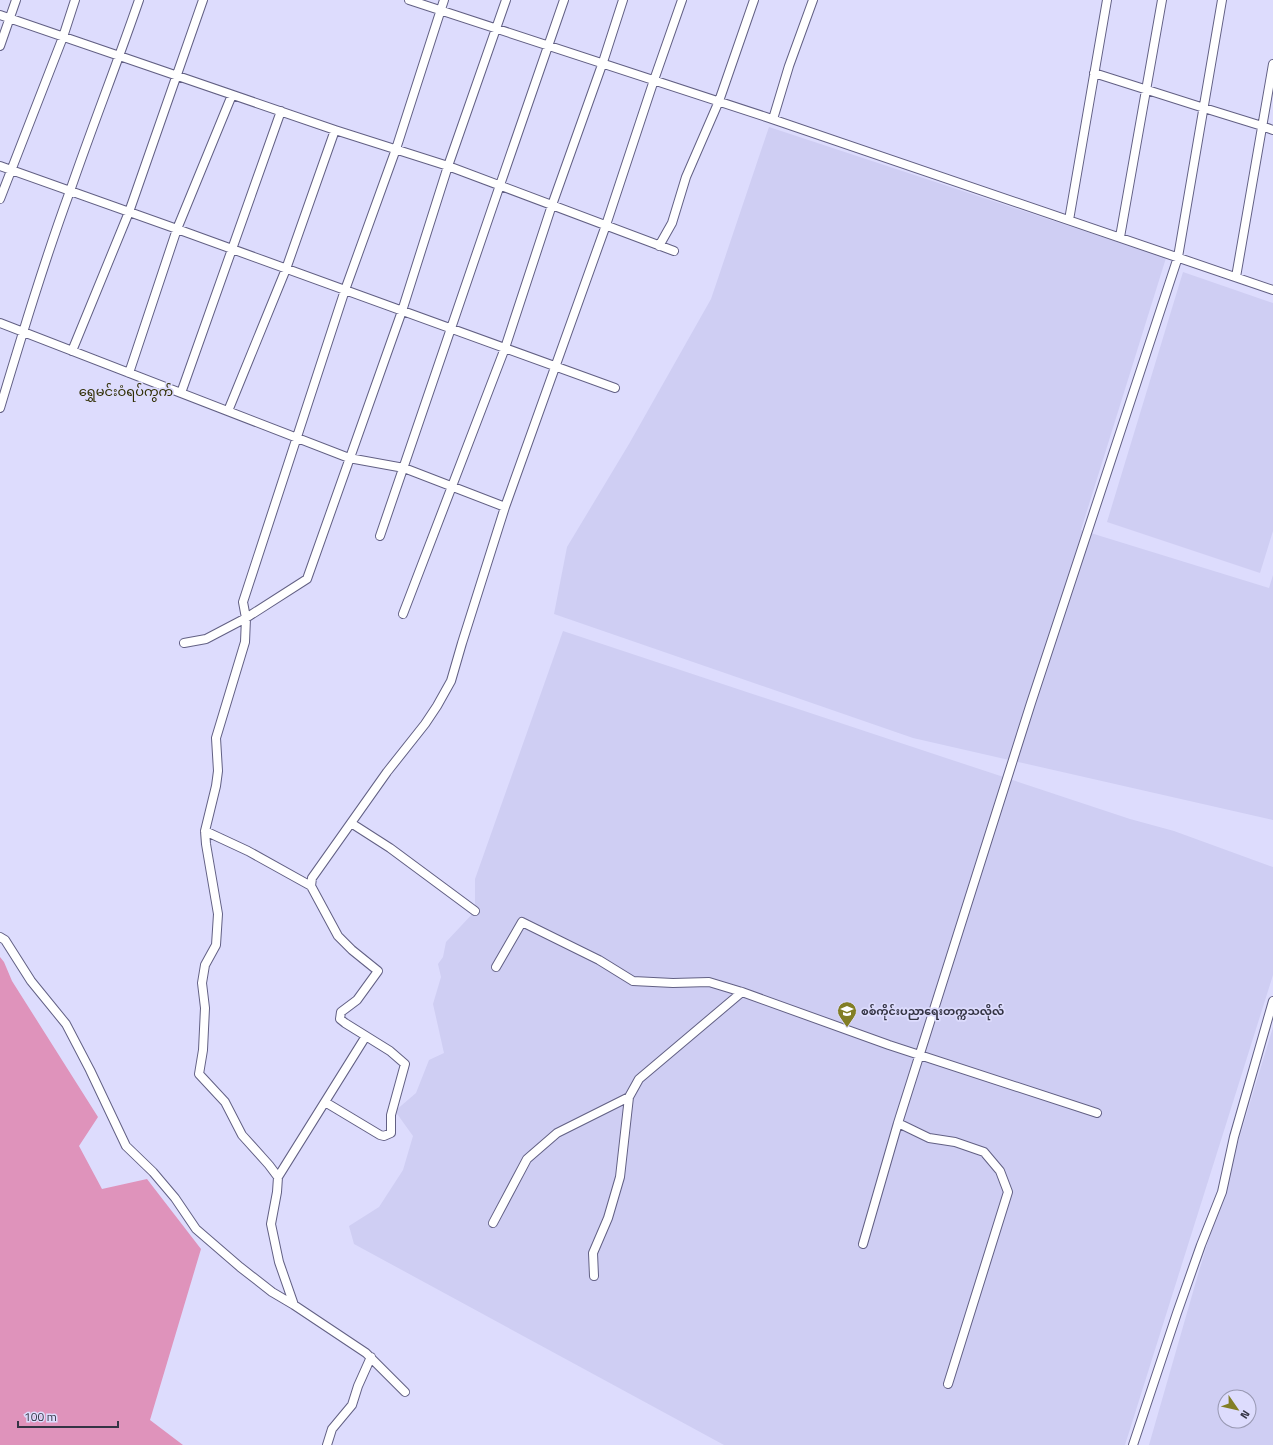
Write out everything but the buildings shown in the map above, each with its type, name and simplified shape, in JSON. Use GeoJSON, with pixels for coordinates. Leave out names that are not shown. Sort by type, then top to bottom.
{"type":"FeatureCollection","features":[{"type":"Feature","properties":{"kind":"street"},"geometry":{"type":"LineString","coordinates":[[0,46],[16,0]]}},
{"type":"Feature","properties":{"kind":"street"},"geometry":{"type":"LineString","coordinates":[[0,199],[63,37],[75,0]]}},
{"type":"Feature","properties":{"kind":"street"},"geometry":{"type":"LineString","coordinates":[[0,408],[23,332],[70,191],[139,0]]}},
{"type":"Feature","properties":{"kind":"street"},"geometry":{"type":"LineString","coordinates":[[72,351],[129,212],[204,0]]}},
{"type":"Feature","properties":{"kind":"street"},"geometry":{"type":"LineString","coordinates":[[409,0],[603,62],[773,119],[1273,290]]}},
{"type":"Feature","properties":{"kind":"street"},"geometry":{"type":"LineString","coordinates":[[278,1177],[242,1134],[225,1102],[199,1074],[205,1008],[202,983],[205,965],[216,945],[218,914],[205,830],[216,786],[218,771],[216,738],[244,642],[246,618],[243,602],[345,290],[396,148],[444,0]]}},
{"type":"Feature","properties":{"kind":"street"},"geometry":{"type":"LineString","coordinates":[[184,643],[206,639],[246,618],[307,579],[402,311],[448,166],[506,0]]}},
{"type":"Feature","properties":{"kind":"street"},"geometry":{"type":"LineString","coordinates":[[380,536],[564,0]]}},
{"type":"Feature","properties":{"kind":"street"},"geometry":{"type":"LineString","coordinates":[[403,614],[505,348],[552,205],[603,62],[623,0]]}},
{"type":"Feature","properties":{"kind":"street"},"geometry":{"type":"LineString","coordinates":[[311,886],[312,878],[387,772],[425,724],[451,681],[505,507],[606,225],[682,0]]}},
{"type":"Feature","properties":{"kind":"street"},"geometry":{"type":"LineString","coordinates":[[659,246],[672,223],[686,176],[718,101],[754,0]]}},
{"type":"Feature","properties":{"kind":"street"},"geometry":{"type":"LineString","coordinates":[[773,119],[789,66],[813,0]]}},
{"type":"Feature","properties":{"kind":"street"},"geometry":{"type":"LineString","coordinates":[[1069,220],[1107,0]]}},
{"type":"Feature","properties":{"kind":"street"},"geometry":{"type":"LineString","coordinates":[[1120,237],[1162,0]]}},
{"type":"Feature","properties":{"kind":"street"},"geometry":{"type":"LineString","coordinates":[[862,1244],[898,1123],[1031,702],[1178,257],[1222,0]]}},
{"type":"Feature","properties":{"kind":"street"},"geometry":{"type":"LineString","coordinates":[[0,15],[335,130],[396,148],[448,166],[674,251]]}},
{"type":"Feature","properties":{"kind":"street"},"geometry":{"type":"LineString","coordinates":[[1236,277],[1273,64]]}},
{"type":"Feature","properties":{"kind":"street"},"geometry":{"type":"LineString","coordinates":[[1094,73],[1273,130]]}},
{"type":"Feature","properties":{"kind":"street"},"geometry":{"type":"LineString","coordinates":[[130,373],[176,229],[232,95]]}},
{"type":"Feature","properties":{"kind":"street"},"geometry":{"type":"LineString","coordinates":[[181,393],[231,248],[281,111]]}},
{"type":"Feature","properties":{"kind":"street"},"geometry":{"type":"LineString","coordinates":[[228,411],[286,269],[335,130]]}},
{"type":"Feature","properties":{"kind":"street"},"geometry":{"type":"LineString","coordinates":[[0,166],[231,248],[615,388]]}},
{"type":"Feature","properties":{"kind":"street"},"geometry":{"type":"LineString","coordinates":[[0,323],[349,458],[404,468],[505,507]]}},
{"type":"Feature","properties":{"kind":"street"},"geometry":{"type":"LineString","coordinates":[[351,823],[390,848],[475,910]]}},
{"type":"Feature","properties":{"kind":"street"},"geometry":{"type":"LineString","coordinates":[[205,830],[248,851],[311,886],[338,936],[352,950],[378,971],[357,1000],[341,1012],[340,1019],[344,1023],[390,1051],[405,1064],[391,1115],[391,1133],[384,1136],[380,1135],[325,1102]]}},
{"type":"Feature","properties":{"kind":"street"},"geometry":{"type":"LineString","coordinates":[[496,967],[522,922],[599,960],[633,981],[673,983],[709,982],[1097,1114]]}},
{"type":"Feature","properties":{"kind":"street"},"geometry":{"type":"LineString","coordinates":[[0,937],[5,940],[32,981],[66,1024],[90,1070],[126,1146],[153,1172],[175,1198],[196,1229],[272,1292],[294,1305],[371,1358],[406,1392]]}},
{"type":"Feature","properties":{"kind":"street"},"geometry":{"type":"LineString","coordinates":[[594,1276],[593,1253],[608,1218],[620,1177],[629,1097],[639,1079],[742,992]]}},
{"type":"Feature","properties":{"kind":"street"},"geometry":{"type":"LineString","coordinates":[[1132,1445],[1201,1245],[1222,1192],[1234,1137],[1273,1001]]}},
{"type":"Feature","properties":{"kind":"street"},"geometry":{"type":"LineString","coordinates":[[294,1305],[278,1262],[271,1224],[278,1192],[278,1177],[366,1036]]}},
{"type":"Feature","properties":{"kind":"street"},"geometry":{"type":"LineString","coordinates":[[493,1223],[527,1159],[557,1133],[629,1097]]}},
{"type":"Feature","properties":{"kind":"street"},"geometry":{"type":"LineString","coordinates":[[898,1123],[929,1138],[955,1142],[984,1152],[1000,1171],[1008,1192],[948,1384]]}},
{"type":"Feature","properties":{"kind":"street"},"geometry":{"type":"LineString","coordinates":[[327,1445],[332,1430],[352,1405],[358,1386],[371,1358]]}},
{"type":"Feature","properties":{"kind":"shaded area"},"geometry":{"type":"Polygon","coordinates":[[[769,127],[1166,258],[1081,530],[1269,588],[1273,575],[1273,820],[913,738],[554,614],[567,547],[629,444],[711,299],[769,127]]]}},
{"type":"Feature","properties":{"kind":"shaded area"},"geometry":{"type":"Polygon","coordinates":[[[1183,272],[1273,303],[1273,531],[1260,573],[1107,522],[1183,272]]]}},
{"type":"Feature","properties":{"kind":"shaded area","name":"စစ်ကိုင်းပညာရေးတက္ကသလိုလ်"},"geometry":{"type":"Polygon","coordinates":[[[563,631],[1130,819],[1174,831],[1273,867],[1273,975],[1125,1445],[724,1445],[354,1244],[349,1226],[379,1207],[403,1170],[413,1136],[395,1111],[416,1093],[429,1060],[444,1053],[433,1004],[441,977],[438,964],[443,957],[446,942],[475,911],[475,879],[563,631]]]}},
{"type":"Feature","properties":{"kind":"shaded area"},"geometry":{"type":"Polygon","coordinates":[[[0,957],[4,962],[12,981],[98,1117],[79,1146],[102,1189],[147,1179],[201,1249],[150,1420],[183,1445],[0,1445],[0,957]]]}},
{"type":"Feature","properties":{"kind":"shaded area"},"geometry":{"type":"Polygon","coordinates":[[[1273,1027],[1273,1445],[1149,1445],[1199,1271],[1273,1027]]]}},
{"type":"Feature","properties":{"kind":"place","name":"စစ်ကိုင်းပညာရေးတက္ကသလိုလ်"},"geometry":{"type":"Point","coordinates":[847,1028]}},
{"type":"Feature","properties":{"kind":"district","name":"ရွှေမင်းဝံရပ်ကွက်"},"geometry":{"type":"Point","coordinates":[126,391]}}]}
